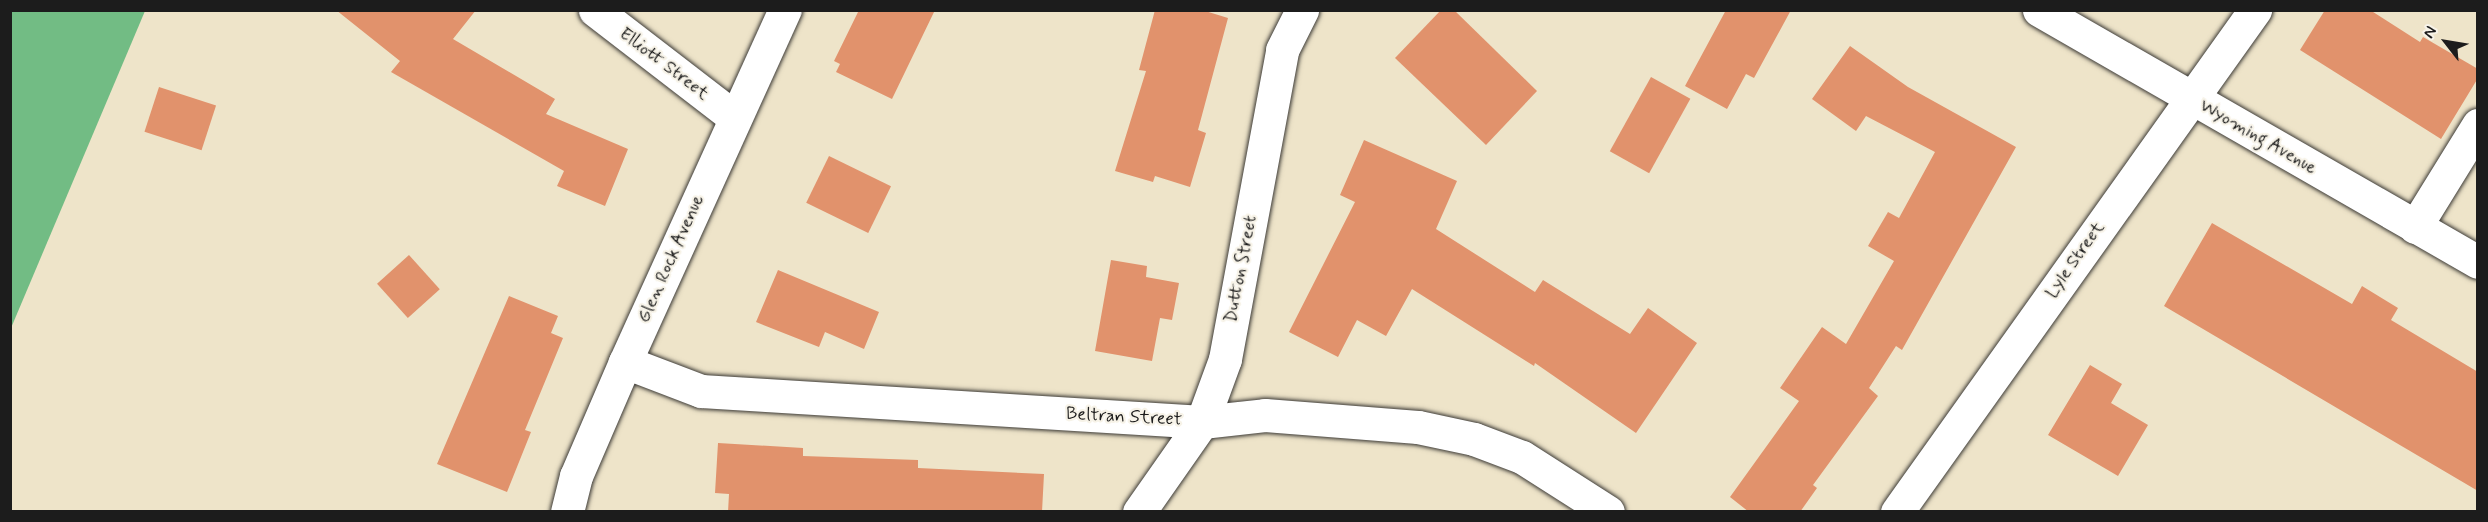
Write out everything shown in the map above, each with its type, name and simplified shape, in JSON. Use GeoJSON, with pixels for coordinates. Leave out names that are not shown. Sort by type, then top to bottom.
{"type":"FeatureCollection","features":[{"type":"Feature","properties":{"kind":"street","name":"Elliott Street"},"geometry":{"type":"LineString","coordinates":[[595,10],[734,117]]}},
{"type":"Feature","properties":{"kind":"street","name":"Glen Rock Avenue"},"geometry":{"type":"LineString","coordinates":[[567,512],[576,476],[625,362],[734,117],[785,10]]}},
{"type":"Feature","properties":{"kind":"street","name":"Dutton Street"},"geometry":{"type":"LineString","coordinates":[[1139,512],[1202,422],[1225,358],[1282,50],[1302,10]]}},
{"type":"Feature","properties":{"kind":"street","name":"Wyoming Avenue"},"geometry":{"type":"LineString","coordinates":[[2039,10],[2478,262]]}},
{"type":"Feature","properties":{"kind":"street","name":"Lyle Street"},"geometry":{"type":"LineString","coordinates":[[1897,512],[2190,98],[2255,10]]}},
{"type":"Feature","properties":{"kind":"street"},"geometry":{"type":"LineString","coordinates":[[2415,226],[2478,125]]}},
{"type":"Feature","properties":{"kind":"street","name":"Beltran Street"},"geometry":{"type":"LineString","coordinates":[[625,362],[701,390],[1202,422],[1265,415],[1387,424],[1449,433],[1522,457],[1608,512]]}},
{"type":"Feature","properties":{"kind":"green space"},"geometry":{"type":"Polygon","coordinates":[[[10,11],[145,11],[11,328],[10,11]]]}},
{"type":"Feature","properties":{"kind":"building"},"geometry":{"type":"Polygon","coordinates":[[[336,10],[476,10],[453,39],[555,99],[546,114],[628,149],[605,206],[557,186],[564,171],[391,72],[400,61],[336,10]]]}},
{"type":"Feature","properties":{"kind":"building"},"geometry":{"type":"Polygon","coordinates":[[[859,10],[935,10],[892,99],[836,72],[840,64],[834,61],[859,10]]]}},
{"type":"Feature","properties":{"kind":"building"},"geometry":{"type":"Polygon","coordinates":[[[1155,10],[1202,10],[1228,18],[1198,130],[1206,133],[1190,187],[1155,176],[1153,182],[1115,171],[1146,71],[1139,70],[1155,10]]]}},
{"type":"Feature","properties":{"kind":"building"},"geometry":{"type":"Polygon","coordinates":[[[1441,10],[1454,10],[1537,91],[1486,145],[1395,58],[1441,10]]]}},
{"type":"Feature","properties":{"kind":"building"},"geometry":{"type":"Polygon","coordinates":[[[1726,10],[1791,10],[1754,78],[1746,74],[1727,109],[1685,86],[1726,10]]]}},
{"type":"Feature","properties":{"kind":"building"},"geometry":{"type":"Polygon","coordinates":[[[2325,10],[2370,10],[2420,42],[2423,37],[2478,69],[2478,78],[2441,139],[2300,50],[2325,10]]]}},
{"type":"Feature","properties":{"kind":"building"},"geometry":{"type":"Polygon","coordinates":[[[1850,46],[1908,87],[2016,147],[1902,350],[1896,346],[1869,388],[1878,396],[1813,485],[1817,488],[1800,512],[1749,512],[1730,497],[1799,401],[1780,388],[1822,327],[1846,344],[1894,261],[1868,246],[1888,212],[1899,218],[1935,152],[1866,116],[1856,131],[1812,99],[1850,46]]]}},
{"type":"Feature","properties":{"kind":"building"},"geometry":{"type":"Polygon","coordinates":[[[1651,77],[1690,99],[1649,173],[1610,151],[1651,77]]]}},
{"type":"Feature","properties":{"kind":"building"},"geometry":{"type":"Polygon","coordinates":[[[159,87],[216,106],[202,150],[144,132],[159,87]]]}},
{"type":"Feature","properties":{"kind":"building"},"geometry":{"type":"Polygon","coordinates":[[[1364,140],[1457,181],[1436,229],[1535,292],[1543,280],[1630,334],[1648,308],[1697,343],[1636,433],[1535,363],[1534,366],[1412,289],[1386,336],[1357,320],[1338,357],[1289,332],[1355,202],[1340,195],[1364,140]]]}},
{"type":"Feature","properties":{"kind":"building"},"geometry":{"type":"Polygon","coordinates":[[[829,156],[891,186],[868,233],[806,203],[829,156]]]}},
{"type":"Feature","properties":{"kind":"building"},"geometry":{"type":"Polygon","coordinates":[[[2212,223],[2352,304],[2362,286],[2398,308],[2391,320],[2478,372],[2478,491],[2164,306],[2212,223]]]}},
{"type":"Feature","properties":{"kind":"building"},"geometry":{"type":"Polygon","coordinates":[[[409,255],[440,289],[408,318],[377,284],[409,255]]]}},
{"type":"Feature","properties":{"kind":"building"},"geometry":{"type":"Polygon","coordinates":[[[1111,260],[1147,266],[1146,277],[1179,283],[1172,320],[1160,318],[1152,361],[1095,351],[1111,260]]]}},
{"type":"Feature","properties":{"kind":"building"},"geometry":{"type":"Polygon","coordinates":[[[778,270],[879,312],[864,349],[825,332],[819,347],[756,322],[778,270]]]}},
{"type":"Feature","properties":{"kind":"building"},"geometry":{"type":"Polygon","coordinates":[[[509,296],[558,316],[551,333],[563,338],[525,430],[531,432],[507,492],[437,464],[509,296]]]}},
{"type":"Feature","properties":{"kind":"building"},"geometry":{"type":"Polygon","coordinates":[[[2090,365],[2122,384],[2111,403],[2148,425],[2118,476],[2048,435],[2090,365]]]}},
{"type":"Feature","properties":{"kind":"building"},"geometry":{"type":"Polygon","coordinates":[[[718,443],[803,448],[803,456],[918,460],[918,468],[1044,474],[1042,512],[728,512],[729,494],[715,493],[718,443]]]}}]}
